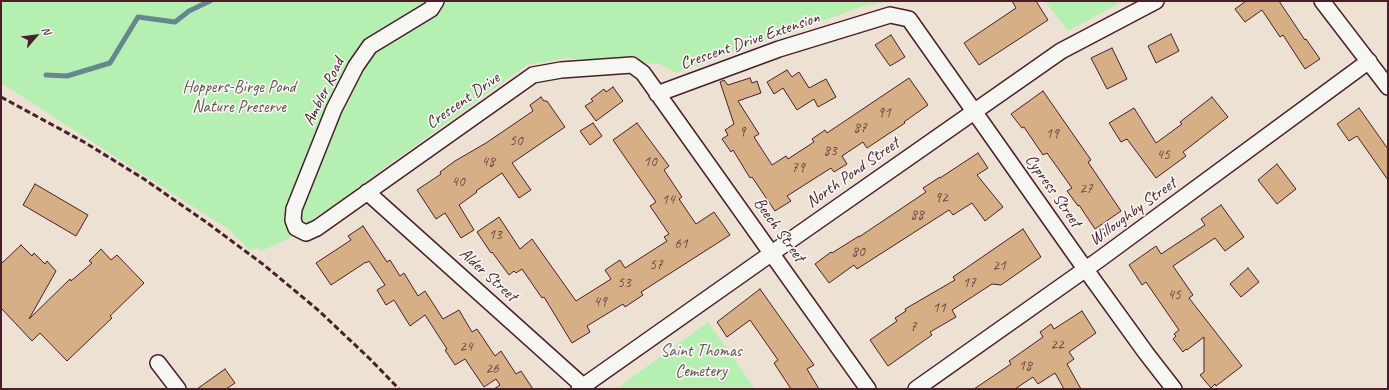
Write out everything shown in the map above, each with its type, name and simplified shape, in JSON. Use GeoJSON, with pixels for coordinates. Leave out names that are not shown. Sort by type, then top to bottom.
{"type":"FeatureCollection","features":[{"type":"Feature","properties":{"kind":"street","name":"Ambler Road"},"geometry":{"type":"LineString","coordinates":[[299,230],[293,223],[292,217],[294,209],[334,109],[356,66],[370,46],[431,9],[436,1]]}},
{"type":"Feature","properties":{"kind":"street","name":"North Pond Street"},"geometry":{"type":"LineString","coordinates":[[581,388],[1061,51],[1156,1]]}},
{"type":"Feature","properties":{"kind":"street"},"geometry":{"type":"LineString","coordinates":[[1322,1],[1388,87]]}},
{"type":"Feature","properties":{"kind":"street","name":"Crescent Drive Extension"},"geometry":{"type":"LineString","coordinates":[[657,94],[779,49],[890,15],[909,19],[974,112]]}},
{"type":"Feature","properties":{"kind":"street","name":"Willoughby Street"},"geometry":{"type":"LineString","coordinates":[[916,389],[1086,269],[1369,61]]}},
{"type":"Feature","properties":{"kind":"street","name":"Crescent Drive"},"geometry":{"type":"LineString","coordinates":[[299,230],[306,233],[312,231],[533,75],[561,70],[632,65],[643,73],[657,94]]}},
{"type":"Feature","properties":{"kind":"street","name":"Beech Street"},"geometry":{"type":"LineString","coordinates":[[657,94],[868,389]]}},
{"type":"Feature","properties":{"kind":"street","name":"Cypress Street"},"geometry":{"type":"LineString","coordinates":[[974,112],[1146,353],[1174,389]]}},
{"type":"Feature","properties":{"kind":"street","name":"Alder Street"},"geometry":{"type":"LineString","coordinates":[[367,192],[581,388]]}},
{"type":"Feature","properties":{"kind":"street"},"geometry":{"type":"LineString","coordinates":[[158,363],[178,389]]}},
{"type":"Feature","properties":{"kind":"green space","name":"Hoppers-Birge Pond Nature Preserve"},"geometry":{"type":"Polygon","coordinates":[[[1,1],[888,1],[861,7],[676,73],[660,64],[567,58],[527,65],[362,184],[319,221],[322,212],[288,239],[261,251],[257,248],[249,250],[231,231],[1,83],[1,1]]]}},
{"type":"Feature","properties":{"kind":"green space"},"geometry":{"type":"Polygon","coordinates":[[[1045,1],[1123,1],[1068,31],[1045,1]]]}},
{"type":"Feature","properties":{"kind":"green space","name":"Saint Thomas Cemetery"},"geometry":{"type":"Polygon","coordinates":[[[708,322],[755,389],[616,389],[708,322]]]}},
{"type":"Feature","properties":{"kind":"building"},"geometry":{"type":"Polygon","coordinates":[[[1012,1],[1036,1],[1048,20],[979,65],[964,43],[1016,8],[1012,1]]]}},
{"type":"Feature","properties":{"kind":"building"},"geometry":{"type":"Polygon","coordinates":[[[1246,1],[1279,1],[1305,40],[1306,39],[1320,59],[1305,69],[1283,35],[1280,37],[1262,10],[1245,22],[1235,9],[1246,1]]]}},
{"type":"Feature","properties":{"kind":"building"},"geometry":{"type":"Polygon","coordinates":[[[1171,34],[1179,51],[1156,63],[1148,46],[1171,34]]]}},
{"type":"Feature","properties":{"kind":"building"},"geometry":{"type":"Polygon","coordinates":[[[891,35],[905,57],[890,66],[875,45],[891,35]]]}},
{"type":"Feature","properties":{"kind":"building"},"geometry":{"type":"Polygon","coordinates":[[[1112,48],[1127,79],[1107,89],[1091,58],[1112,48]]]}},
{"type":"Feature","properties":{"kind":"building"},"geometry":{"type":"Polygon","coordinates":[[[787,70],[792,77],[799,72],[809,88],[826,79],[836,97],[818,107],[814,99],[797,110],[783,88],[774,94],[767,82],[787,70]]]}},
{"type":"Feature","properties":{"kind":"building"},"geometry":{"type":"Polygon","coordinates":[[[750,78],[752,83],[757,81],[761,93],[738,101],[759,134],[754,137],[772,165],[786,156],[788,159],[814,142],[812,139],[825,130],[827,133],[909,78],[928,105],[904,122],[905,123],[867,148],[863,142],[842,156],[847,164],[834,172],[831,168],[787,196],[791,201],[775,211],[752,177],[750,178],[733,150],[731,152],[722,139],[728,135],[725,130],[734,124],[720,82],[724,80],[728,85],[750,78]]]}},
{"type":"Feature","properties":{"kind":"building"},"geometry":{"type":"Polygon","coordinates":[[[613,87],[623,101],[596,121],[585,106],[593,101],[591,99],[604,89],[606,92],[613,87]]]}},
{"type":"Feature","properties":{"kind":"building"},"geometry":{"type":"Polygon","coordinates":[[[1043,91],[1091,160],[1088,162],[1121,211],[1095,229],[1079,205],[1078,206],[1067,191],[1072,188],[1047,153],[1043,155],[1024,127],[1022,128],[1011,114],[1043,91]]]}},
{"type":"Feature","properties":{"kind":"building"},"geometry":{"type":"Polygon","coordinates":[[[541,97],[544,101],[547,101],[565,127],[512,163],[531,190],[519,198],[502,173],[459,205],[474,230],[461,238],[445,213],[436,219],[417,190],[441,174],[440,172],[455,161],[486,143],[533,111],[530,105],[541,97]]]}},
{"type":"Feature","properties":{"kind":"building"},"geometry":{"type":"Polygon","coordinates":[[[1212,97],[1228,117],[1183,152],[1186,156],[1156,178],[1127,139],[1121,142],[1109,123],[1134,108],[1156,143],[1182,124],[1180,122],[1212,97]]]}},
{"type":"Feature","properties":{"kind":"building"},"geometry":{"type":"Polygon","coordinates":[[[1359,108],[1388,149],[1388,180],[1357,136],[1349,141],[1337,124],[1359,108]]]}},
{"type":"Feature","properties":{"kind":"building"},"geometry":{"type":"Polygon","coordinates":[[[593,123],[602,136],[590,145],[580,131],[593,123]]]}},
{"type":"Feature","properties":{"kind":"building"},"geometry":{"type":"Polygon","coordinates":[[[637,123],[669,166],[664,170],[682,197],[679,199],[696,224],[714,212],[730,235],[641,292],[643,295],[625,307],[623,304],[587,326],[590,332],[572,343],[544,297],[542,298],[522,269],[516,273],[514,271],[509,275],[492,252],[491,253],[477,232],[499,217],[520,249],[532,239],[576,301],[611,279],[605,270],[620,260],[625,268],[667,241],[664,237],[669,234],[650,206],[656,202],[613,140],[637,123]]]}},
{"type":"Feature","properties":{"kind":"building"},"geometry":{"type":"Polygon","coordinates":[[[978,153],[988,168],[977,175],[1003,207],[985,221],[972,203],[953,215],[949,210],[857,269],[854,265],[829,283],[815,264],[831,252],[832,253],[859,237],[926,192],[923,188],[978,153]]]}},
{"type":"Feature","properties":{"kind":"building"},"geometry":{"type":"Polygon","coordinates":[[[1277,164],[1296,189],[1277,204],[1258,180],[1277,164]]]}},
{"type":"Feature","properties":{"kind":"building"},"geometry":{"type":"Polygon","coordinates":[[[35,184],[88,215],[76,236],[23,205],[35,184]]]}},
{"type":"Feature","properties":{"kind":"building"},"geometry":{"type":"Polygon","coordinates":[[[1221,205],[1244,237],[1225,251],[1215,238],[1173,266],[1193,295],[1189,298],[1242,366],[1216,386],[1215,384],[1211,388],[1200,375],[1204,372],[1204,337],[1183,352],[1173,339],[1176,336],[1174,334],[1179,330],[1146,282],[1142,285],[1129,265],[1156,246],[1161,254],[1205,225],[1201,219],[1221,205]]]}},
{"type":"Feature","properties":{"kind":"building"},"geometry":{"type":"Polygon","coordinates":[[[363,226],[387,262],[390,260],[400,276],[404,273],[418,296],[425,291],[443,319],[459,310],[472,332],[477,329],[495,356],[501,351],[516,374],[521,371],[533,389],[494,389],[500,385],[496,379],[484,387],[465,359],[455,365],[445,350],[447,349],[425,315],[410,326],[394,300],[386,305],[377,290],[385,285],[369,261],[331,285],[316,263],[351,240],[348,236],[363,226]]]}},
{"type":"Feature","properties":{"kind":"building"},"geometry":{"type":"Polygon","coordinates":[[[1023,229],[1041,257],[1001,285],[992,284],[952,310],[956,317],[930,332],[932,335],[888,366],[870,340],[897,321],[895,318],[906,311],[905,309],[955,280],[953,277],[1023,229]]]}},
{"type":"Feature","properties":{"kind":"building"},"geometry":{"type":"Polygon","coordinates":[[[21,245],[32,256],[34,253],[45,264],[47,261],[56,271],[29,319],[70,279],[71,281],[92,263],[89,261],[101,249],[111,260],[117,255],[144,283],[110,316],[112,318],[67,361],[40,333],[32,341],[1,308],[1,264],[21,245]]]}},
{"type":"Feature","properties":{"kind":"building"},"geometry":{"type":"Polygon","coordinates":[[[1248,268],[1259,282],[1241,297],[1230,284],[1248,268]]]}},
{"type":"Feature","properties":{"kind":"building"},"geometry":{"type":"Polygon","coordinates":[[[760,289],[814,365],[807,369],[819,389],[791,389],[774,363],[778,360],[750,320],[727,337],[717,322],[760,289]]]}},
{"type":"Feature","properties":{"kind":"building"},"geometry":{"type":"Polygon","coordinates":[[[1082,311],[1096,333],[1069,352],[1074,359],[1067,364],[1081,389],[1064,389],[1055,373],[1038,384],[1033,377],[1015,389],[974,389],[1011,364],[1009,361],[1043,337],[1040,332],[1051,324],[1054,329],[1082,311]]]}},
{"type":"Feature","properties":{"kind":"building"},"geometry":{"type":"Polygon","coordinates":[[[225,369],[235,383],[226,389],[197,389],[225,369]]]}},
{"type":"Feature","properties":{"kind":"waterway"},"geometry":{"type":"LineString","coordinates":[[46,75],[67,76],[110,63],[138,17],[175,22],[189,11],[210,1]]}},
{"type":"Feature","properties":{"kind":"railway"},"geometry":{"type":"LineString","coordinates":[[1,97],[84,142],[144,179],[206,222],[264,265],[318,310],[370,359],[399,389]]}}]}
